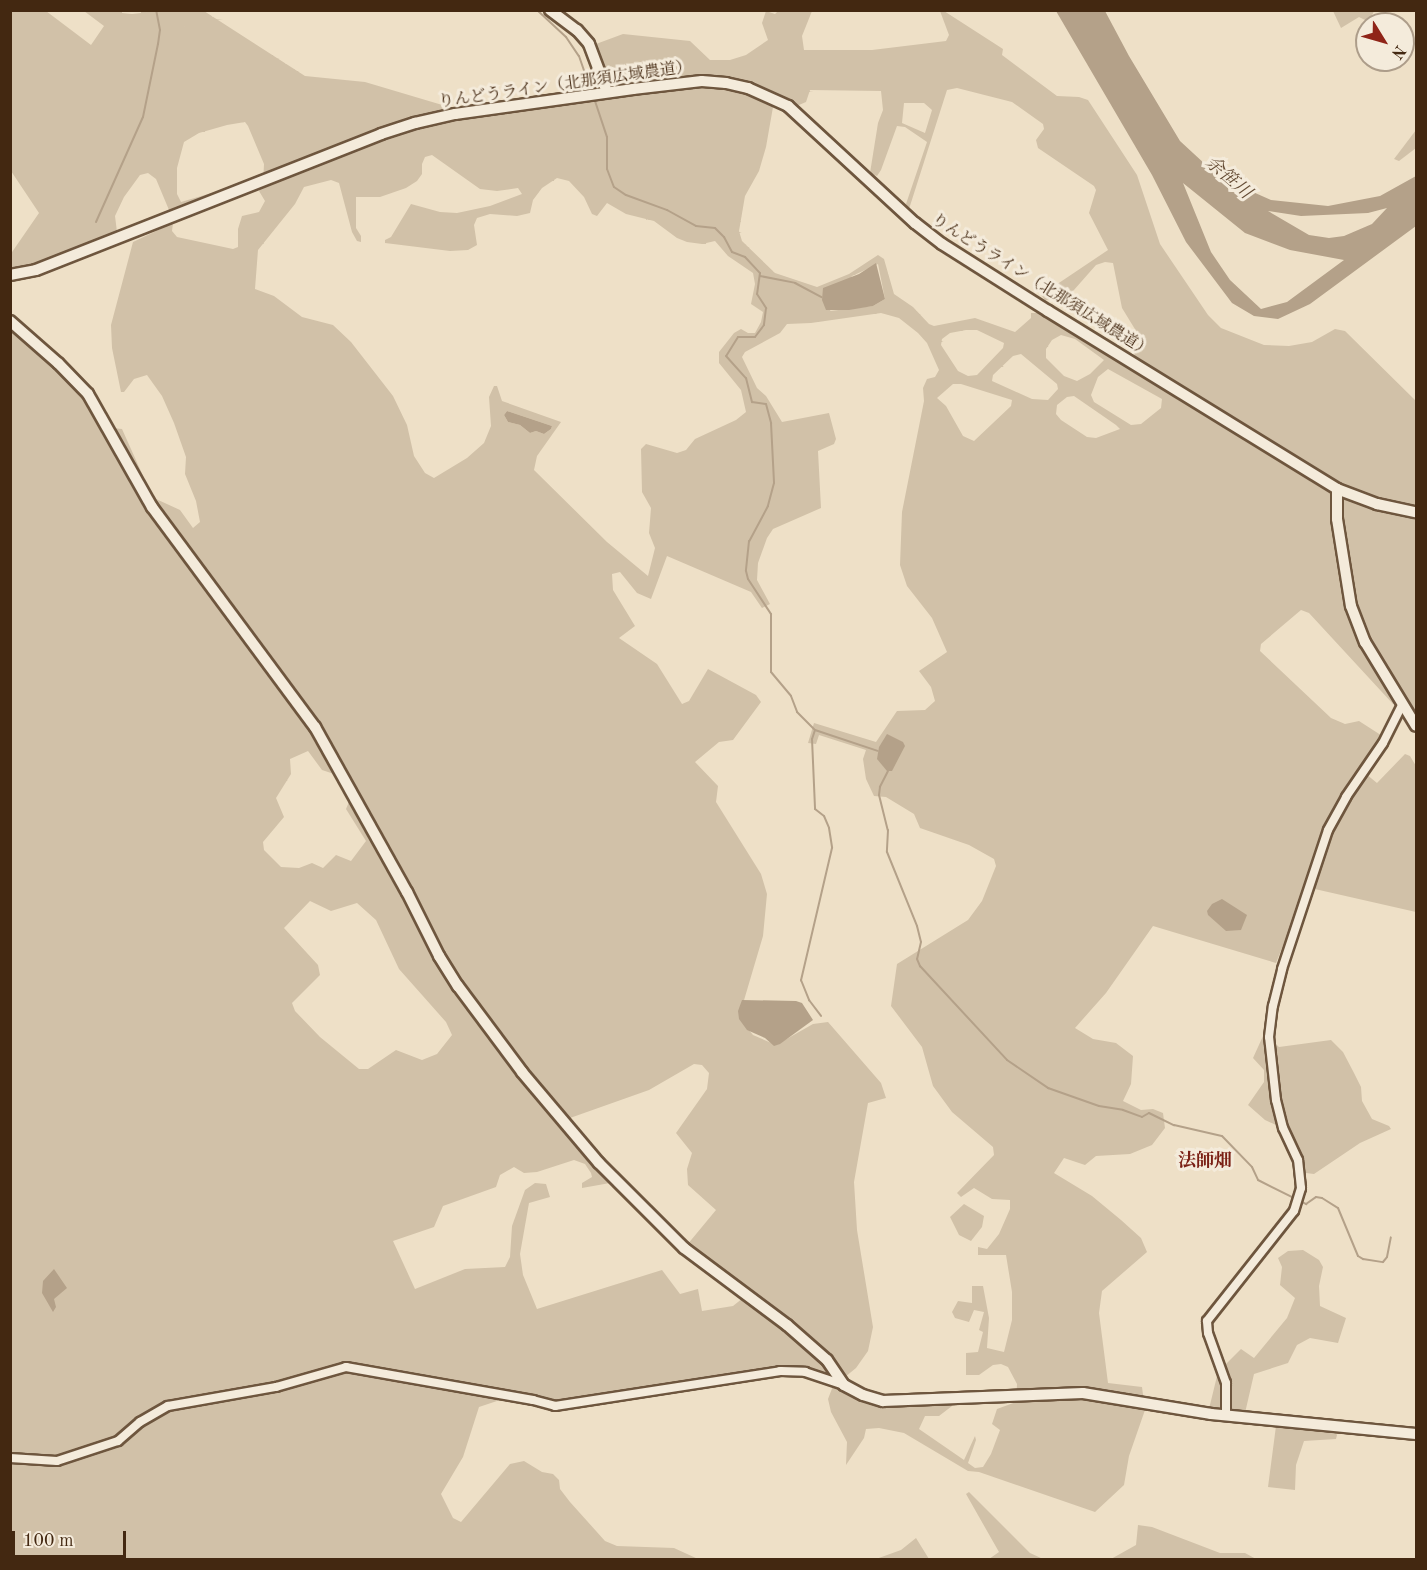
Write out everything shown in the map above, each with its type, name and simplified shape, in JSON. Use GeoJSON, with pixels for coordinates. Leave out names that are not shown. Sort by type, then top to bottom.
{"type":"FeatureCollection","features":[{"type":"Feature","properties":{"kind":"street"},"geometry":{"type":"LineString","coordinates":[[550,10],[577,30],[590,44],[607,92]]}},
{"type":"Feature","properties":{"kind":"street","name":"りんどうライン（北那須広域農道）"},"geometry":{"type":"LineString","coordinates":[[10,275],[36,270],[398,128],[455,114],[607,92],[702,81],[726,83],[748,88],[788,106],[896,208],[942,244],[1337,489],[1377,504],[1416,512]]}},
{"type":"Feature","properties":{"kind":"street"},"geometry":{"type":"LineString","coordinates":[[10,321],[75,379],[88,394],[152,507],[171,535],[286,685],[315,727],[357,798],[439,956],[458,986],[522,1072],[599,1163],[684,1248],[787,1325],[827,1360],[844,1385]]}},
{"type":"Feature","properties":{"kind":"street"},"geometry":{"type":"LineString","coordinates":[[1337,489],[1337,519],[1351,606],[1365,642],[1416,726]]}},
{"type":"Feature","properties":{"kind":"street"},"geometry":{"type":"LineString","coordinates":[[1226,1415],[1226,1383],[1208,1334],[1208,1321],[1294,1211],[1301,1188],[1298,1160],[1283,1128],[1276,1100],[1269,1037],[1273,1006],[1282,969],[1328,830],[1346,797],[1383,743],[1402,705]]}},
{"type":"Feature","properties":{"kind":"street"},"geometry":{"type":"LineString","coordinates":[[10,1458],[57,1461],[118,1441],[141,1422],[168,1406],[276,1387],[346,1367],[533,1400],[555,1406],[780,1371],[805,1372],[883,1401],[1070,1393],[1226,1415],[1416,1434]]}},
{"type":"Feature","properties":{"kind":"shaded area"},"geometry":{"type":"Polygon","coordinates":[[[141,10],[204,11],[305,76],[365,82],[449,107],[462,115],[627,85],[610,80],[596,44],[623,34],[690,41],[710,60],[730,60],[746,55],[768,40],[762,23],[766,11],[775,14],[778,11],[812,11],[802,36],[804,50],[872,50],[946,41],[949,35],[940,11],[944,11],[1003,49],[1002,55],[1057,96],[1079,97],[1088,100],[1137,175],[1160,244],[1208,315],[1221,328],[1264,345],[1289,346],[1312,342],[1335,329],[1345,331],[1416,401],[1416,724],[1403,704],[1393,704],[1309,613],[1301,610],[1261,644],[1260,651],[1331,718],[1345,724],[1359,721],[1387,739],[1366,774],[1377,783],[1405,754],[1410,756],[1416,766],[1416,912],[1306,887],[1276,963],[1153,926],[1106,993],[1075,1028],[1093,1039],[1116,1043],[1133,1056],[1131,1084],[1123,1101],[1141,1110],[1153,1109],[1163,1113],[1165,1128],[1152,1145],[1130,1154],[1096,1156],[1085,1165],[1064,1158],[1054,1173],[1092,1196],[1121,1220],[1141,1238],[1147,1252],[1102,1291],[1099,1313],[1108,1383],[1142,1387],[1145,1410],[1129,1456],[1124,1485],[1095,1512],[979,1472],[968,1471],[904,1433],[879,1428],[866,1429],[864,1438],[846,1465],[847,1442],[831,1412],[828,1399],[833,1386],[865,1400],[885,1404],[903,1406],[953,1402],[952,1406],[939,1416],[925,1416],[919,1429],[964,1460],[975,1436],[976,1440],[968,1463],[975,1468],[983,1467],[991,1454],[1000,1430],[992,1424],[997,1409],[1016,1402],[1017,1384],[1008,1367],[1001,1364],[993,1365],[979,1375],[966,1375],[966,1353],[978,1352],[983,1332],[979,1330],[984,1312],[974,1310],[969,1322],[955,1318],[952,1312],[958,1301],[972,1303],[972,1286],[983,1286],[989,1318],[987,1348],[1004,1352],[1012,1320],[1012,1292],[1006,1255],[978,1255],[978,1247],[987,1249],[999,1234],[1010,1209],[1010,1200],[992,1199],[974,1188],[961,1197],[957,1193],[994,1155],[993,1147],[952,1112],[933,1086],[922,1047],[891,1006],[897,964],[968,920],[982,901],[996,866],[994,859],[969,845],[920,828],[914,814],[886,797],[874,796],[866,779],[863,759],[866,750],[819,735],[816,744],[808,743],[814,723],[876,742],[897,711],[925,710],[935,701],[931,687],[919,671],[947,652],[932,618],[907,586],[900,565],[902,512],[924,401],[923,388],[927,379],[935,377],[939,370],[927,343],[918,333],[899,318],[881,313],[787,324],[780,333],[745,352],[742,357],[757,388],[766,396],[782,422],[829,413],[836,439],[834,444],[818,451],[821,508],[773,529],[767,538],[758,563],[757,580],[770,604],[762,608],[751,592],[667,556],[651,599],[637,593],[620,572],[612,574],[613,590],[635,626],[619,638],[657,664],[682,704],[689,701],[708,669],[756,695],[761,702],[733,740],[719,742],[695,762],[718,786],[716,802],[761,874],[767,894],[763,936],[742,1007],[741,1020],[753,1035],[776,1045],[813,1024],[828,1022],[881,1083],[886,1098],[868,1103],[854,1182],[857,1230],[873,1327],[868,1351],[856,1368],[845,1377],[829,1378],[794,1367],[551,1403],[500,1400],[479,1407],[463,1457],[441,1494],[453,1518],[461,1522],[510,1464],[524,1461],[542,1472],[553,1474],[559,1480],[560,1489],[570,1502],[605,1541],[617,1546],[674,1548],[698,1559],[11,1559],[11,313],[95,394],[112,428],[122,429],[148,487],[156,499],[180,510],[193,528],[200,522],[196,501],[185,474],[186,457],[174,423],[162,396],[147,375],[134,379],[124,392],[121,392],[112,348],[111,325],[133,242],[173,223],[172,231],[177,237],[233,249],[238,247],[238,229],[242,216],[259,212],[265,201],[259,191],[263,184],[264,164],[248,126],[245,122],[227,125],[199,133],[184,142],[177,168],[177,194],[181,202],[215,192],[169,210],[156,179],[148,173],[140,175],[124,197],[115,216],[117,232],[26,269],[11,270],[10,255],[39,213],[11,171],[11,11],[46,11],[91,45],[104,26],[84,11],[141,13],[141,10]],[[957,88],[947,90],[909,209],[906,204],[927,142],[905,127],[897,126],[881,170],[877,176],[870,173],[878,123],[883,110],[881,91],[810,90],[806,102],[799,105],[778,99],[773,107],[766,147],[759,171],[745,196],[739,231],[742,241],[775,273],[817,287],[849,274],[878,255],[884,259],[894,294],[934,326],[975,318],[1015,332],[1031,318],[1031,313],[1038,313],[1170,393],[1165,380],[1135,357],[1134,352],[1141,339],[1122,308],[1113,263],[1105,262],[1096,265],[1066,299],[1045,300],[1041,295],[1108,250],[1089,213],[1096,190],[1094,186],[1038,148],[1036,140],[1044,129],[1043,124],[1012,102],[957,88]],[[904,103],[902,123],[925,133],[932,110],[924,103],[904,103]],[[432,155],[425,157],[422,174],[417,181],[406,188],[380,197],[356,197],[356,228],[361,236],[361,242],[357,241],[352,232],[339,183],[331,180],[304,187],[295,204],[258,250],[255,289],[274,296],[302,317],[333,325],[351,342],[393,396],[407,425],[414,456],[425,473],[434,478],[467,458],[484,443],[491,426],[489,397],[494,386],[497,386],[502,401],[561,422],[537,456],[534,470],[607,542],[648,576],[655,548],[649,533],[651,508],[642,492],[641,449],[646,444],[677,453],[686,450],[695,439],[736,420],[746,412],[741,390],[719,363],[719,352],[734,333],[741,329],[748,333],[755,333],[761,322],[763,312],[751,304],[755,284],[753,273],[728,256],[715,241],[702,244],[687,242],[677,238],[654,221],[626,214],[607,203],[597,216],[592,214],[584,197],[569,181],[557,178],[542,188],[533,200],[530,213],[517,216],[490,214],[477,218],[474,225],[477,245],[468,250],[450,251],[385,243],[411,204],[440,212],[457,213],[490,206],[522,194],[518,188],[497,191],[480,189],[432,155]],[[878,264],[852,276],[830,311],[873,306],[885,299],[878,264]],[[966,330],[950,333],[942,339],[941,345],[958,371],[968,376],[977,375],[1003,348],[1004,343],[977,330],[966,330]],[[1061,335],[1052,340],[1046,349],[1046,358],[1064,376],[1077,381],[1090,374],[1104,360],[1075,339],[1061,335]],[[1021,354],[1013,356],[993,375],[992,381],[1032,399],[1048,400],[1058,389],[1057,384],[1021,354]],[[1108,369],[1098,377],[1091,395],[1094,402],[1131,425],[1141,424],[1161,408],[1162,399],[1108,369]],[[953,384],[937,398],[946,406],[963,436],[974,441],[1011,406],[1012,400],[961,384],[953,384]],[[1074,396],[1067,397],[1057,405],[1056,414],[1061,420],[1087,437],[1096,438],[1120,429],[1074,396]],[[507,411],[504,415],[508,422],[520,425],[530,433],[536,431],[544,434],[552,426],[507,411]],[[308,751],[290,759],[291,774],[276,798],[284,817],[263,842],[264,850],[281,867],[299,868],[312,863],[323,868],[336,855],[351,861],[366,841],[346,809],[351,797],[337,775],[322,770],[308,751]],[[310,901],[284,928],[318,965],[320,975],[292,1003],[295,1011],[320,1037],[359,1069],[368,1069],[396,1050],[422,1060],[437,1054],[452,1035],[446,1022],[399,969],[376,920],[357,903],[331,911],[310,901]],[[694,1064],[649,1090],[570,1118],[562,1125],[612,1181],[582,1188],[582,1183],[592,1177],[591,1173],[585,1164],[574,1160],[537,1172],[524,1173],[514,1167],[500,1175],[496,1187],[443,1206],[434,1227],[393,1241],[415,1289],[465,1269],[505,1267],[510,1257],[512,1226],[525,1190],[535,1183],[546,1184],[550,1197],[529,1203],[520,1254],[523,1275],[537,1309],[662,1270],[680,1294],[698,1289],[702,1311],[733,1306],[743,1298],[687,1245],[716,1210],[688,1185],[687,1169],[692,1153],[676,1133],[707,1089],[709,1073],[702,1065],[694,1064]]]}},
{"type":"Feature","properties":{"kind":"shaded area"},"geometry":{"type":"Polygon","coordinates":[[[1056,11],[1105,11],[1180,141],[1219,177],[1271,200],[1328,206],[1380,196],[1416,176],[1416,226],[1310,304],[1278,319],[1254,316],[1232,303],[1186,242],[1152,175],[1056,11]],[[1183,183],[1211,252],[1230,280],[1261,309],[1287,302],[1344,260],[1290,250],[1245,233],[1183,183]],[[1387,208],[1368,213],[1301,216],[1268,211],[1309,235],[1329,238],[1344,236],[1372,224],[1387,208]]]}},
{"type":"Feature","properties":{"kind":"shaded area"},"geometry":{"type":"Polygon","coordinates":[[[1333,11],[1374,11],[1355,12],[1355,19],[1341,28],[1333,11]]]}},
{"type":"Feature","properties":{"kind":"shaded area"},"geometry":{"type":"Polygon","coordinates":[[[1416,130],[1416,148],[1399,161],[1394,159],[1416,130]]]}},
{"type":"Feature","properties":{"kind":"shaded area"},"geometry":{"type":"Polygon","coordinates":[[[876,263],[885,299],[873,306],[849,310],[826,310],[822,300],[823,288],[859,274],[876,263]]]}},
{"type":"Feature","properties":{"kind":"shaded area"},"geometry":{"type":"Polygon","coordinates":[[[507,411],[552,426],[551,429],[544,434],[536,431],[530,433],[520,425],[508,422],[504,415],[507,411]]]}},
{"type":"Feature","properties":{"kind":"shaded area"},"geometry":{"type":"Polygon","coordinates":[[[887,734],[903,742],[905,746],[892,771],[887,771],[877,759],[879,747],[887,734]]]}},
{"type":"Feature","properties":{"kind":"shaded area"},"geometry":{"type":"Polygon","coordinates":[[[1222,899],[1247,915],[1241,930],[1226,931],[1208,915],[1207,911],[1212,904],[1222,899]]]}},
{"type":"Feature","properties":{"kind":"shaded area"},"geometry":{"type":"Polygon","coordinates":[[[742,1000],[796,1001],[802,1003],[813,1020],[774,1046],[765,1038],[747,1030],[739,1019],[738,1011],[742,1000]]]}},
{"type":"Feature","properties":{"kind":"shaded area"},"geometry":{"type":"Polygon","coordinates":[[[1263,1036],[1267,1036],[1279,1047],[1331,1040],[1343,1052],[1354,1073],[1361,1087],[1362,1101],[1372,1119],[1391,1129],[1360,1143],[1314,1174],[1306,1173],[1285,1129],[1265,1120],[1248,1105],[1264,1082],[1264,1070],[1253,1058],[1263,1036]]]}},
{"type":"Feature","properties":{"kind":"shaded area"},"geometry":{"type":"Polygon","coordinates":[[[964,1204],[984,1216],[982,1227],[971,1241],[959,1235],[950,1217],[964,1204]]]}},
{"type":"Feature","properties":{"kind":"shaded area"},"geometry":{"type":"Polygon","coordinates":[[[1303,1250],[1319,1260],[1323,1267],[1319,1286],[1320,1306],[1346,1318],[1338,1343],[1310,1338],[1297,1345],[1288,1363],[1254,1374],[1245,1413],[1209,1409],[1218,1372],[1241,1349],[1254,1358],[1287,1318],[1295,1298],[1280,1285],[1282,1267],[1278,1258],[1288,1251],[1303,1250]]]}},
{"type":"Feature","properties":{"kind":"shaded area"},"geometry":{"type":"Polygon","coordinates":[[[54,1269],[67,1288],[54,1299],[56,1307],[53,1312],[42,1293],[43,1281],[54,1269]]]}},
{"type":"Feature","properties":{"kind":"shaded area"},"geometry":{"type":"Polygon","coordinates":[[[1276,1426],[1335,1432],[1337,1435],[1336,1439],[1304,1441],[1296,1465],[1295,1490],[1268,1487],[1276,1426]]]}},
{"type":"Feature","properties":{"kind":"shaded area"},"geometry":{"type":"Polygon","coordinates":[[[969,1492],[1030,1553],[1043,1559],[989,1559],[999,1552],[966,1494],[969,1492]]]}},
{"type":"Feature","properties":{"kind":"shaded area"},"geometry":{"type":"Polygon","coordinates":[[[1138,1525],[1152,1527],[1220,1553],[1245,1553],[1256,1559],[1111,1559],[1136,1545],[1138,1525]]]}},
{"type":"Feature","properties":{"kind":"shaded area"},"geometry":{"type":"Polygon","coordinates":[[[916,1538],[929,1559],[876,1559],[901,1550],[916,1538]]]}},
{"type":"Feature","properties":{"kind":"waterway"},"geometry":{"type":"LineString","coordinates":[[96,222],[143,117],[160,30],[156,10]]}},
{"type":"Feature","properties":{"kind":"waterway"},"geometry":{"type":"LineString","coordinates":[[537,10],[566,37],[579,56],[591,90]]}},
{"type":"Feature","properties":{"kind":"waterway"},"geometry":{"type":"LineString","coordinates":[[594,98],[607,137],[607,169],[614,187],[626,195],[667,210],[696,226],[715,228],[724,237],[732,252],[745,257],[760,273],[757,294],[766,308],[764,325],[755,337],[738,337],[726,356],[746,378],[752,402],[766,404],[771,423],[774,483],[768,506],[749,541],[746,571],[748,579],[771,614],[771,672],[791,696],[797,712],[815,730],[812,739],[815,809],[824,816],[829,828],[832,848],[801,980],[809,1000],[821,1016]]}},
{"type":"Feature","properties":{"kind":"waterway"},"geometry":{"type":"LineString","coordinates":[[760,276],[795,283],[821,297]]}},
{"type":"Feature","properties":{"kind":"waterway"},"geometry":{"type":"LineString","coordinates":[[815,730],[878,751]]}},
{"type":"Feature","properties":{"kind":"waterway"},"geometry":{"type":"LineString","coordinates":[[888,771],[880,787],[879,795],[888,830],[887,852],[917,926],[921,942],[917,959],[920,966],[1007,1060],[1048,1088],[1099,1106],[1123,1110],[1142,1117],[1149,1113],[1174,1125],[1222,1136],[1252,1167],[1258,1180],[1306,1204],[1316,1197],[1338,1208],[1358,1256],[1363,1259],[1383,1262],[1387,1257],[1391,1237]]}},
{"type":"Feature","properties":{"kind":"district","name":"法師畑"},"geometry":{"type":"Point","coordinates":[1205,1161]}},
{"type":"Feature","properties":{"kind":"water label","name":"余笹川"},"geometry":{"type":"Point","coordinates":[1228,178]}}]}
